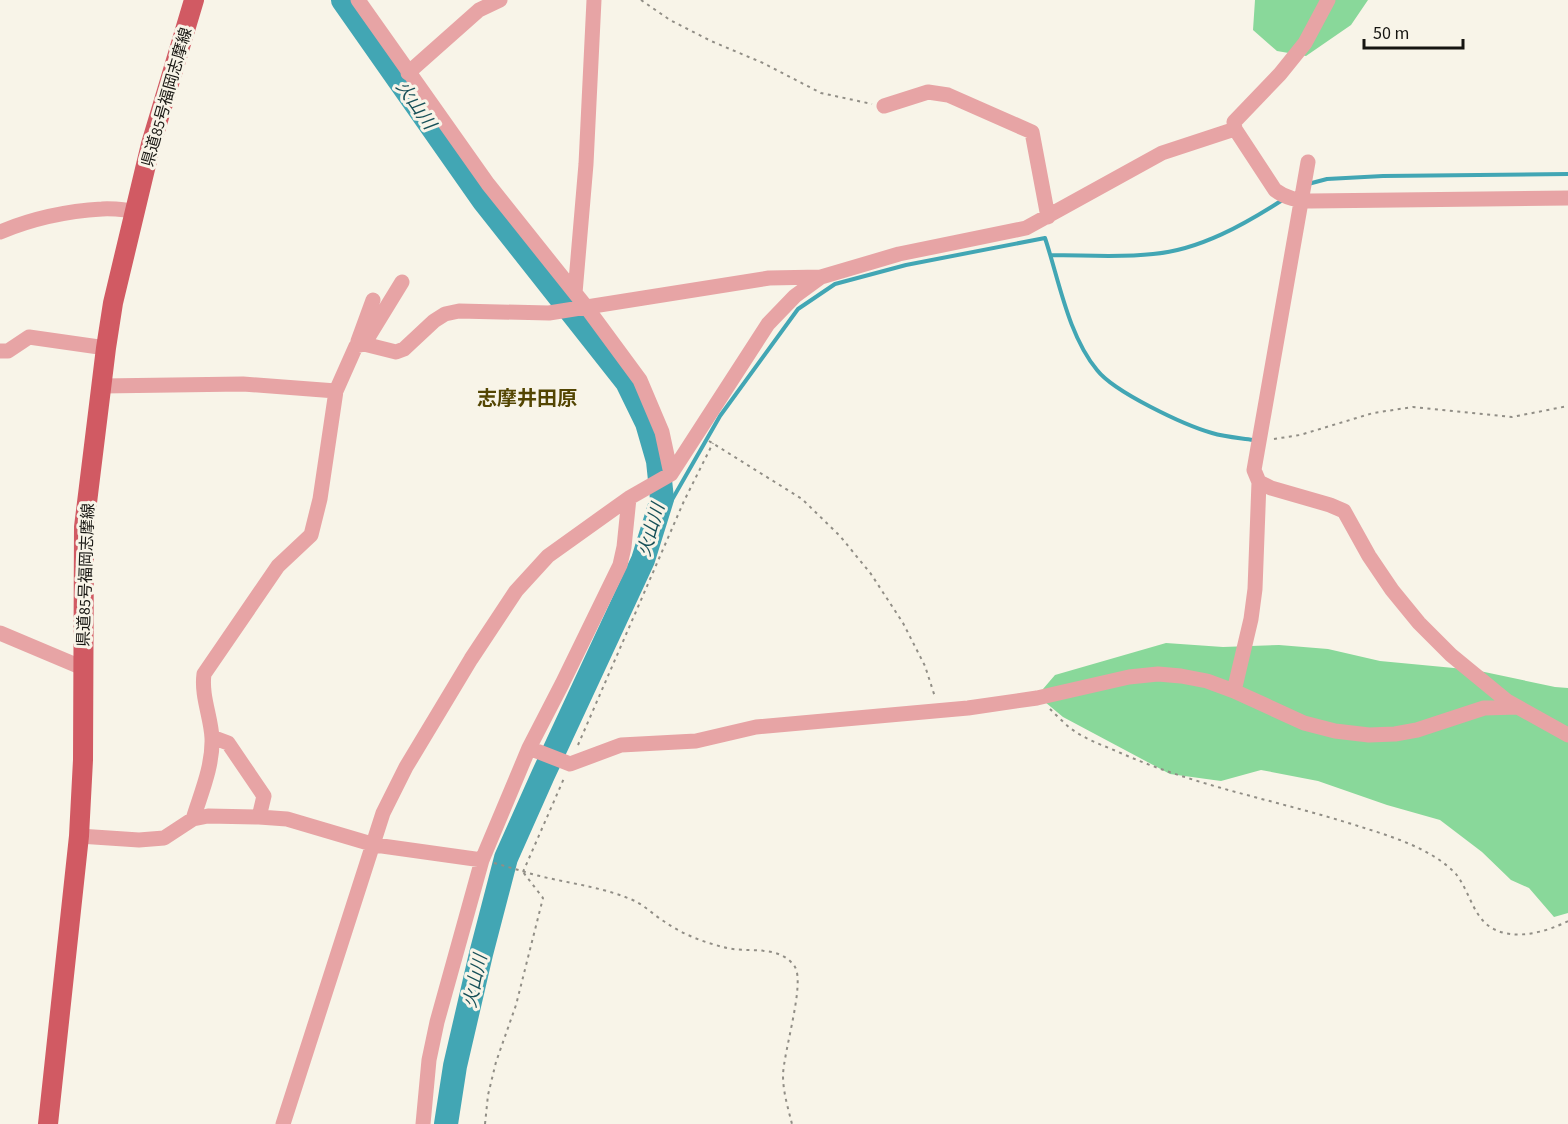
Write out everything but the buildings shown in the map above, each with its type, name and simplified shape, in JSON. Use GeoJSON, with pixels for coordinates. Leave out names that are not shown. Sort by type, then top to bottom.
{"type":"FeatureCollection","features":[{"type":"Feature","properties":{"kind":"main road","name":"県道85号福岡志摩線"},"geometry":{"type":"LineString","coordinates":[[48,1124],[79,836],[83,759],[84,527],[106,348],[113,303],[151,144],[194,0]]}},
{"type":"Feature","properties":{"kind":"street"},"geometry":{"type":"LineString","coordinates":[[358,0],[488,184],[576,293],[640,380],[662,432],[671,474]]}},
{"type":"Feature","properties":{"kind":"street"},"geometry":{"type":"LineString","coordinates":[[408,73],[479,10],[500,0]]}},
{"type":"Feature","properties":{"kind":"street"},"geometry":{"type":"LineString","coordinates":[[576,293],[586,164],[594,0]]}},
{"type":"Feature","properties":{"kind":"street"},"geometry":{"type":"LineString","coordinates":[[1328,0],[1305,44],[1234,122],[1235,129],[1275,190],[1284,196],[1301,200],[1410,201],[1568,198]]}},
{"type":"Feature","properties":{"kind":"street"},"geometry":{"type":"LineString","coordinates":[[884,106],[928,92],[948,95],[1032,132],[1048,217]]}},
{"type":"Feature","properties":{"kind":"street"},"geometry":{"type":"LineString","coordinates":[[360,345],[396,352],[404,349],[445,314],[459,311],[549,313],[769,278],[820,277],[899,255],[1026,228],[1162,153],[1235,129]]}},
{"type":"Feature","properties":{"kind":"street"},"geometry":{"type":"LineString","coordinates":[[1234,691],[1253,609],[1259,482],[1254,470],[1308,162]]}},
{"type":"Feature","properties":{"kind":"street"},"geometry":{"type":"LineString","coordinates":[[0,232],[58,215],[103,209],[135,211]]}},
{"type":"Feature","properties":{"kind":"street"},"geometry":{"type":"LineString","coordinates":[[283,1124],[384,813],[406,767],[471,659],[516,591],[548,556],[629,498],[671,474],[768,324],[795,296],[820,277]]}},
{"type":"Feature","properties":{"kind":"street"},"geometry":{"type":"LineString","coordinates":[[192,819],[210,763],[212,737],[202,684],[204,674],[278,566],[311,535],[320,499],[336,391],[360,345],[402,282]]}},
{"type":"Feature","properties":{"kind":"street"},"geometry":{"type":"LineString","coordinates":[[360,345],[373,300]]}},
{"type":"Feature","properties":{"kind":"street"},"geometry":{"type":"LineString","coordinates":[[0,351],[8,351],[29,338],[106,348]]}},
{"type":"Feature","properties":{"kind":"street"},"geometry":{"type":"LineString","coordinates":[[102,386],[243,384],[336,391]]}},
{"type":"Feature","properties":{"kind":"street"},"geometry":{"type":"LineString","coordinates":[[1259,482],[1271,488],[1344,511],[1369,556],[1392,590],[1419,623],[1451,655],[1507,701],[1568,735]]}},
{"type":"Feature","properties":{"kind":"street"},"geometry":{"type":"LineString","coordinates":[[423,1124],[428,1071],[437,1022],[485,861],[562,684],[620,565],[629,498]]}},
{"type":"Feature","properties":{"kind":"street"},"geometry":{"type":"LineString","coordinates":[[0,633],[83,668]]}},
{"type":"Feature","properties":{"kind":"street"},"geometry":{"type":"LineString","coordinates":[[533,750],[567,763],[621,745],[696,741],[756,727],[940,711],[1037,698],[1129,677],[1158,674],[1207,681],[1304,723],[1335,731],[1369,735],[1417,730],[1484,708],[1518,707]]}},
{"type":"Feature","properties":{"kind":"street"},"geometry":{"type":"LineString","coordinates":[[212,737],[228,743],[264,796],[259,817]]}},
{"type":"Feature","properties":{"kind":"street"},"geometry":{"type":"LineString","coordinates":[[79,836],[139,840],[164,838],[192,819],[208,816],[259,817],[287,819],[375,845],[485,861]]}},
{"type":"Feature","properties":{"kind":"path"},"geometry":{"type":"LineString","coordinates":[[641,0],[670,20],[821,93],[884,106]]}},
{"type":"Feature","properties":{"kind":"path"},"geometry":{"type":"LineString","coordinates":[[1259,441],[1300,435],[1373,413],[1413,407],[1512,417],[1568,406]]}},
{"type":"Feature","properties":{"kind":"path"},"geometry":{"type":"LineString","coordinates":[[523,872],[567,763],[684,501],[713,444],[802,499],[846,543],[872,574],[903,622],[925,666],[940,711]]}},
{"type":"Feature","properties":{"kind":"path"},"geometry":{"type":"LineString","coordinates":[[1037,698],[1069,727],[1086,738],[1149,766],[1320,814],[1416,848],[1438,859],[1455,872],[1481,919],[1494,928],[1525,935],[1541,933],[1568,921]]}},
{"type":"Feature","properties":{"kind":"path"},"geometry":{"type":"LineString","coordinates":[[485,861],[597,888],[636,902],[666,923],[704,942],[730,949],[762,950],[782,955],[795,968],[798,991],[786,1046],[783,1075],[792,1124]]}},
{"type":"Feature","properties":{"kind":"path"},"geometry":{"type":"LineString","coordinates":[[485,1124],[495,1062],[516,1005],[543,898],[523,872]]}},
{"type":"Feature","properties":{"kind":"green space"},"geometry":{"type":"Polygon","coordinates":[[[1255,0],[1368,0],[1351,25],[1306,56],[1277,51],[1253,30],[1255,0]]]}},
{"type":"Feature","properties":{"kind":"green space"},"geometry":{"type":"Polygon","coordinates":[[[1166,643],[1223,647],[1279,645],[1328,649],[1380,661],[1475,670],[1568,688],[1568,913],[1554,917],[1529,888],[1511,880],[1482,852],[1440,820],[1387,805],[1318,781],[1261,770],[1221,781],[1170,774],[1063,717],[1045,702],[1043,689],[1055,675],[1166,643]]]}},
{"type":"Feature","properties":{"kind":"waterway","name":"火山川"},"geometry":{"type":"LineString","coordinates":[[343,0],[484,201],[627,382],[647,423],[658,461],[662,499],[643,560],[506,858],[455,1066],[446,1124]]}},
{"type":"Feature","properties":{"kind":"waterway"},"geometry":{"type":"LineString","coordinates":[[1308,184],[1327,179],[1383,176],[1568,174]]}},
{"type":"Feature","properties":{"kind":"waterway"},"geometry":{"type":"LineString","coordinates":[[1051,255],[1127,256],[1171,252],[1222,234],[1284,199]]}},
{"type":"Feature","properties":{"kind":"waterway"},"geometry":{"type":"LineString","coordinates":[[655,525],[720,416],[798,309],[835,284],[906,265],[1045,238],[1071,324],[1087,356],[1106,379],[1150,407],[1185,423],[1217,434],[1253,440]]}},
{"type":"Feature","properties":{"kind":"district","name":"志摩井田原"},"geometry":{"type":"Point","coordinates":[527,398]}}]}
